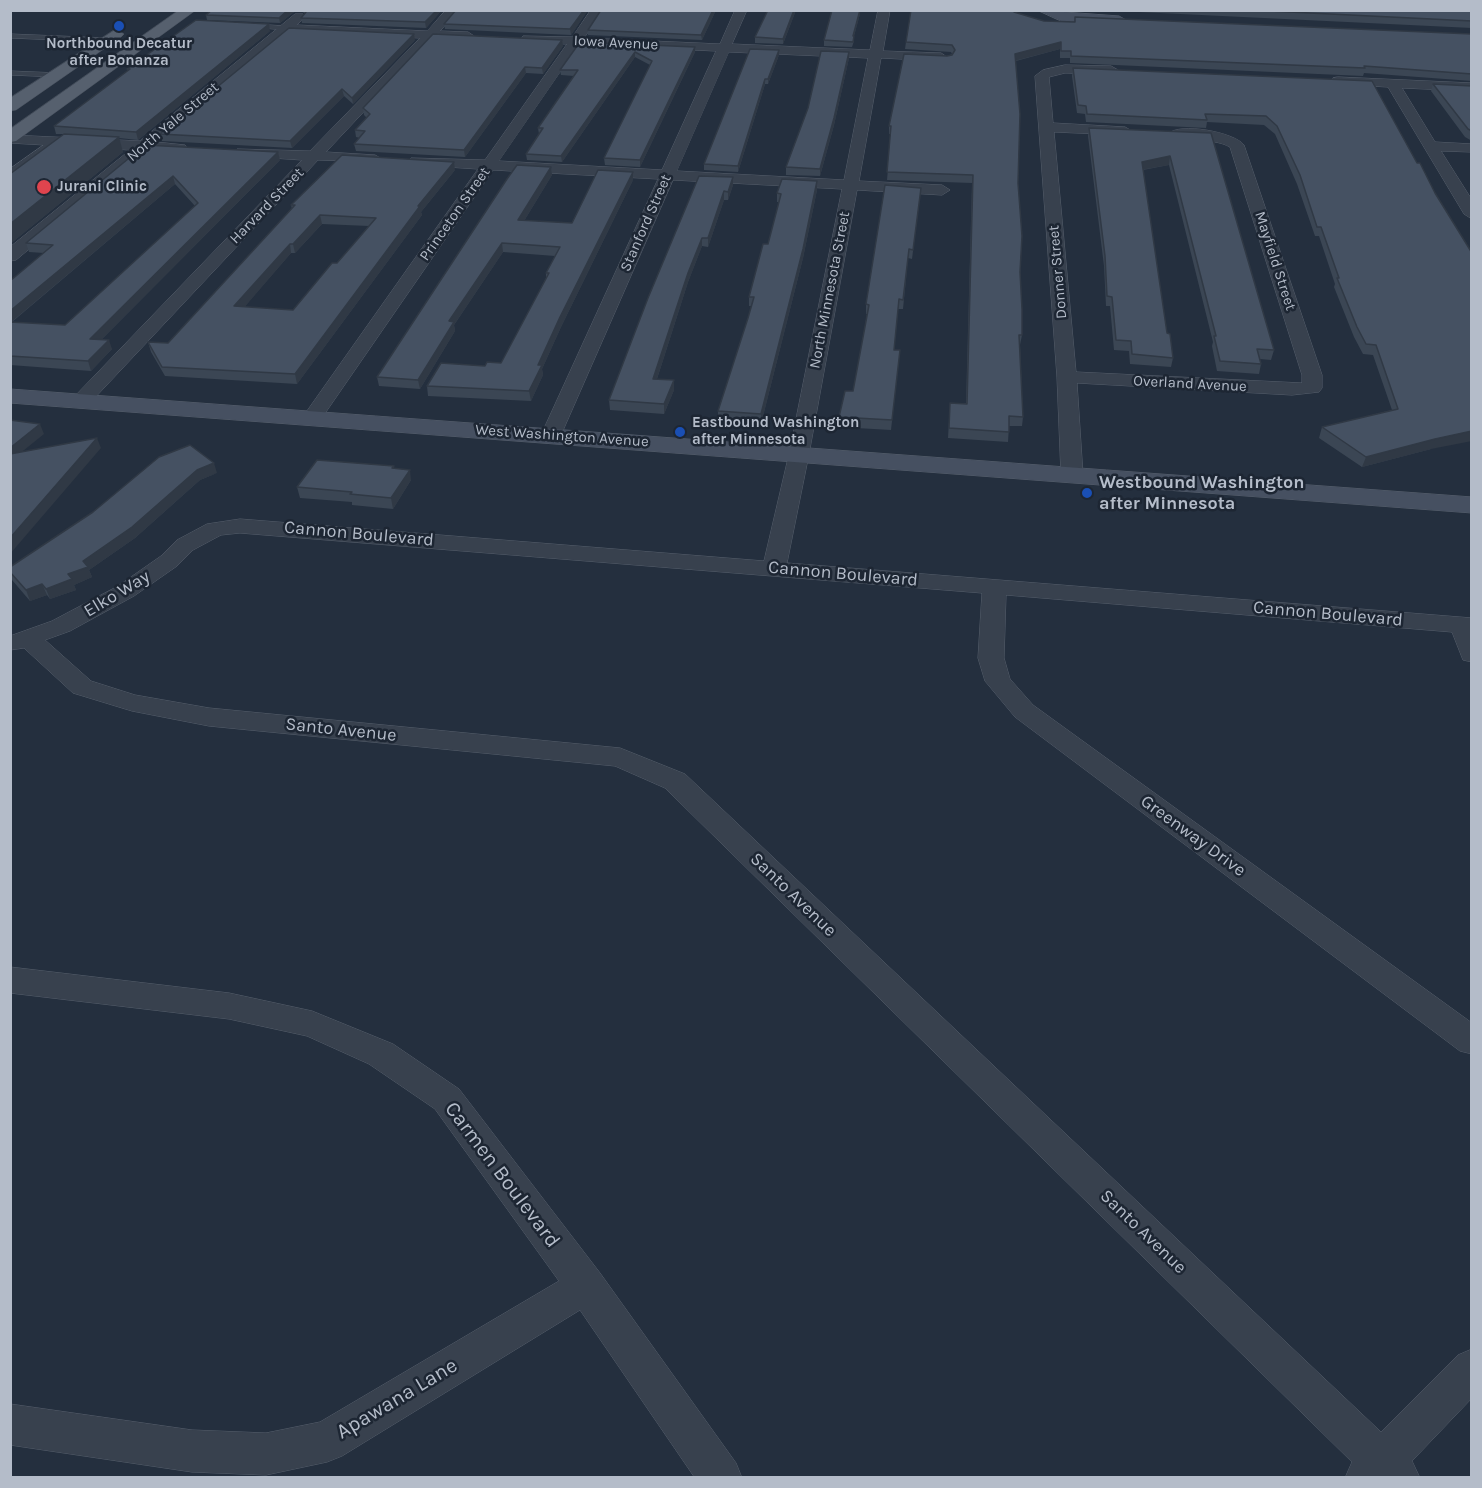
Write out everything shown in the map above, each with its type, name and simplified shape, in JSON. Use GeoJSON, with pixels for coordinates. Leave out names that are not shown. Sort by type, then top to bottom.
{"type":"FeatureCollection","features":[{"type":"Feature","properties":{"kind":"main road"},"geometry":{"type":"LineString","coordinates":[[10,138],[189,10]]}},
{"type":"Feature","properties":{"kind":"main road"},"geometry":{"type":"LineString","coordinates":[[1048,12],[1071,18],[1134,21]]}},
{"type":"Feature","properties":{"kind":"main road"},"geometry":{"type":"LineString","coordinates":[[10,106],[125,28]]}},
{"type":"Feature","properties":{"kind":"main road","name":"West Washington Avenue"},"geometry":{"type":"LineString","coordinates":[[10,396],[1472,505]]}},
{"type":"Feature","properties":{"kind":"street","name":"North Yale Street"},"geometry":{"type":"LineString","coordinates":[[10,256],[307,10]]}},
{"type":"Feature","properties":{"kind":"street","name":"Harvard Street"},"geometry":{"type":"LineString","coordinates":[[81,402],[453,10]]}},
{"type":"Feature","properties":{"kind":"street","name":"Princeton Street"},"geometry":{"type":"LineString","coordinates":[[312,418],[597,10]]}},
{"type":"Feature","properties":{"kind":"street","name":"Stanford Street"},"geometry":{"type":"LineString","coordinates":[[551,435],[741,10]]}},
{"type":"Feature","properties":{"kind":"street","name":"North Minnesota Street"},"geometry":{"type":"LineString","coordinates":[[774,568],[799,454],[884,10]]}},
{"type":"Feature","properties":{"kind":"street"},"geometry":{"type":"LineString","coordinates":[[286,28],[487,37]]}},
{"type":"Feature","properties":{"kind":"street","name":"Iowa Avenue"},"geometry":{"type":"LineString","coordinates":[[509,38],[946,57]]}},
{"type":"Feature","properties":{"kind":"street","name":"Donner Street"},"geometry":{"type":"LineString","coordinates":[[1072,475],[1067,377],[1042,75],[1046,71],[1061,69],[1124,71]]}},
{"type":"Feature","properties":{"kind":"street"},"geometry":{"type":"LineString","coordinates":[[1322,80],[1472,87]]}},
{"type":"Feature","properties":{"kind":"street"},"geometry":{"type":"LineString","coordinates":[[1392,83],[1472,214]]}},
{"type":"Feature","properties":{"kind":"street"},"geometry":{"type":"LineString","coordinates":[[1045,127],[1139,132]]}},
{"type":"Feature","properties":{"kind":"street","name":"Mayfield Street"},"geometry":{"type":"LineString","coordinates":[[1161,133],[1213,135],[1229,139],[1238,145],[1312,375],[1312,388]]}},
{"type":"Feature","properties":{"kind":"street"},"geometry":{"type":"LineString","coordinates":[[10,138],[201,150]]}},
{"type":"Feature","properties":{"kind":"street"},"geometry":{"type":"LineString","coordinates":[[1429,146],[1472,148]]}},
{"type":"Feature","properties":{"kind":"street"},"geometry":{"type":"LineString","coordinates":[[224,151],[942,190]]}},
{"type":"Feature","properties":{"kind":"street","name":"Overland Avenue"},"geometry":{"type":"LineString","coordinates":[[1067,377],[1292,389],[1312,388]]}},
{"type":"Feature","properties":{"kind":"street","name":"Cannon Boulevard"},"geometry":{"type":"LineString","coordinates":[[215,529],[240,526],[283,528],[1467,625]]}},
{"type":"Feature","properties":{"kind":"street","name":"Elko Way"},"geometry":{"type":"LineString","coordinates":[[19,641],[61,626],[126,591],[169,561],[185,545],[215,529]]}},
{"type":"Feature","properties":{"kind":"street","name":"Greenway Drive"},"geometry":{"type":"LineString","coordinates":[[994,586],[991,658],[998,681],[1024,711],[1472,1041]]}},
{"type":"Feature","properties":{"kind":"street"},"geometry":{"type":"LineString","coordinates":[[1467,625],[1472,654]]}},
{"type":"Feature","properties":{"kind":"street","name":"Santo Avenue"},"geometry":{"type":"LineString","coordinates":[[19,641],[82,687],[132,703],[209,717],[620,757],[675,781],[1382,1472]]}},
{"type":"Feature","properties":{"kind":"street","name":"Carmen Boulevard"},"geometry":{"type":"LineString","coordinates":[[10,980],[229,1006],[312,1024],[381,1054],[447,1099],[586,1286],[721,1478]]}},
{"type":"Feature","properties":{"kind":"street","name":"Apawana Lane"},"geometry":{"type":"LineString","coordinates":[[10,1424],[192,1451],[266,1454],[327,1441],[586,1286]]}},
{"type":"Feature","properties":{"kind":"street"},"geometry":{"type":"LineString","coordinates":[[1382,1472],[1472,1369]]}},
{"type":"Feature","properties":{"kind":"lane"},"geometry":{"type":"LineString","coordinates":[[242,26],[286,28]]}},
{"type":"Feature","properties":{"kind":"lane"},"geometry":{"type":"LineString","coordinates":[[10,36],[107,40]]}},
{"type":"Feature","properties":{"kind":"lane"},"geometry":{"type":"LineString","coordinates":[[10,78],[14,73],[58,75]]}},
{"type":"Feature","properties":{"kind":"lane"},"geometry":{"type":"LineString","coordinates":[[10,173],[55,141]]}},
{"type":"Feature","properties":{"kind":"building"},"geometry":{"type":"Polygon","coordinates":[[[212,10],[288,10],[279,18],[206,15],[212,10]]]}},
{"type":"Feature","properties":{"kind":"building"},"geometry":{"type":"Polygon","coordinates":[[[305,10],[437,10],[425,22],[301,18],[305,10]]]}},
{"type":"Feature","properties":{"kind":"building"},"geometry":{"type":"Polygon","coordinates":[[[456,10],[584,10],[570,29],[444,24],[456,10]]]}},
{"type":"Feature","properties":{"kind":"building"},"geometry":{"type":"Polygon","coordinates":[[[601,10],[713,10],[701,35],[588,30],[601,10]]]}},
{"type":"Feature","properties":{"kind":"building"},"geometry":{"type":"Polygon","coordinates":[[[768,10],[794,10],[783,39],[755,37],[768,10]]]}},
{"type":"Feature","properties":{"kind":"building"},"geometry":{"type":"Polygon","coordinates":[[[832,10],[860,10],[853,42],[824,40],[832,10]]]}},
{"type":"Feature","properties":{"kind":"building"},"geometry":{"type":"Polygon","coordinates":[[[911,10],[1014,10],[1014,12],[1044,21],[1075,22],[1075,17],[1472,34],[1472,74],[1364,66],[1365,68],[1071,56],[1071,51],[1061,51],[1061,42],[1015,54],[1020,114],[1018,183],[1022,236],[1020,272],[1022,335],[1019,335],[1023,417],[1009,416],[1009,432],[949,428],[950,403],[967,404],[973,175],[887,172],[891,126],[889,126],[904,54],[947,56],[952,55],[955,50],[952,45],[906,42],[911,10]]]}},
{"type":"Feature","properties":{"kind":"building"},"geometry":{"type":"Polygon","coordinates":[[[1249,10],[1472,10],[1472,21],[1249,10]]]}},
{"type":"Feature","properties":{"kind":"building"},"geometry":{"type":"Polygon","coordinates":[[[196,20],[269,24],[136,132],[54,126],[130,69],[127,69],[196,20]]]}},
{"type":"Feature","properties":{"kind":"building"},"geometry":{"type":"Polygon","coordinates":[[[289,28],[414,34],[352,98],[342,89],[290,141],[160,134],[289,28]]]}},
{"type":"Feature","properties":{"kind":"building"},"geometry":{"type":"Polygon","coordinates":[[[433,34],[562,40],[542,68],[525,67],[464,150],[354,144],[365,131],[355,130],[370,114],[363,108],[433,34]]]}},
{"type":"Feature","properties":{"kind":"building"},"geometry":{"type":"Polygon","coordinates":[[[580,42],[695,47],[640,160],[604,158],[652,61],[635,52],[561,156],[526,154],[543,128],[538,128],[578,70],[560,70],[580,42]]]}},
{"type":"Feature","properties":{"kind":"building"},"geometry":{"type":"Polygon","coordinates":[[[750,49],[779,50],[768,79],[765,79],[738,166],[704,164],[750,49]]]}},
{"type":"Feature","properties":{"kind":"building"},"geometry":{"type":"Polygon","coordinates":[[[821,51],[849,52],[820,169],[786,167],[808,108],[821,51]]]}},
{"type":"Feature","properties":{"kind":"building"},"geometry":{"type":"Polygon","coordinates":[[[1073,68],[1372,81],[1417,163],[1420,163],[1435,193],[1472,253],[1472,431],[1366,457],[1322,427],[1398,409],[1376,345],[1366,344],[1357,327],[1337,278],[1339,278],[1321,227],[1317,227],[1300,175],[1277,126],[1266,116],[1205,114],[1207,120],[1087,114],[1086,106],[1078,105],[1073,68]]]}},
{"type":"Feature","properties":{"kind":"building"},"geometry":{"type":"Polygon","coordinates":[[[1433,84],[1472,86],[1472,131],[1468,129],[1433,84]]]}},
{"type":"Feature","properties":{"kind":"building"},"geometry":{"type":"Polygon","coordinates":[[[1089,128],[1211,133],[1274,350],[1257,349],[1261,364],[1220,361],[1214,336],[1216,336],[1170,156],[1142,162],[1167,333],[1170,334],[1173,358],[1132,354],[1131,341],[1116,340],[1112,297],[1107,296],[1105,256],[1089,128]]]}},
{"type":"Feature","properties":{"kind":"building"},"geometry":{"type":"Polygon","coordinates":[[[64,134],[119,137],[10,224],[10,174],[64,134]]]}},
{"type":"Feature","properties":{"kind":"building"},"geometry":{"type":"Polygon","coordinates":[[[145,145],[278,152],[90,339],[109,340],[88,361],[10,356],[10,322],[65,325],[198,203],[173,176],[10,311],[10,281],[53,245],[26,243],[145,145]]]}},
{"type":"Feature","properties":{"kind":"building"},"geometry":{"type":"Polygon","coordinates":[[[342,155],[454,162],[418,206],[420,206],[295,374],[162,367],[148,342],[168,343],[295,205],[291,205],[342,155]],[[320,215],[293,244],[290,244],[234,306],[293,310],[332,263],[337,263],[376,218],[320,215]]]}},
{"type":"Feature","properties":{"kind":"building"},"geometry":{"type":"Polygon","coordinates":[[[517,165],[551,167],[518,220],[572,223],[598,170],[633,172],[560,317],[538,365],[542,365],[529,391],[427,386],[441,363],[485,366],[487,362],[501,363],[549,273],[546,273],[560,247],[502,243],[449,321],[454,322],[418,380],[377,377],[507,179],[517,165]]]}},
{"type":"Feature","properties":{"kind":"building"},"geometry":{"type":"Polygon","coordinates":[[[699,176],[733,177],[728,192],[724,191],[708,238],[702,238],[688,273],[653,379],[674,380],[664,404],[609,400],[648,298],[699,176]]]}},
{"type":"Feature","properties":{"kind":"building"},"geometry":{"type":"Polygon","coordinates":[[[782,179],[817,181],[803,249],[761,414],[718,411],[754,297],[749,297],[763,244],[768,244],[781,194],[777,193],[782,179]]]}},
{"type":"Feature","properties":{"kind":"building"},"geometry":{"type":"Polygon","coordinates":[[[885,185],[921,188],[913,250],[909,249],[903,300],[899,299],[894,350],[900,350],[892,420],[839,417],[845,391],[853,391],[869,305],[866,304],[885,185]]]}},
{"type":"Feature","properties":{"kind":"building"},"geometry":{"type":"Polygon","coordinates":[[[10,420],[40,424],[10,448],[10,420]]]}},
{"type":"Feature","properties":{"kind":"building"},"geometry":{"type":"Polygon","coordinates":[[[97,438],[10,538],[10,454],[97,438]]]}},
{"type":"Feature","properties":{"kind":"building"},"geometry":{"type":"Polygon","coordinates":[[[190,445],[214,463],[197,470],[132,527],[83,561],[88,567],[68,574],[72,579],[46,589],[42,584],[26,590],[10,572],[10,567],[93,512],[159,457],[190,445]]]}},
{"type":"Feature","properties":{"kind":"building"},"geometry":{"type":"Polygon","coordinates":[[[317,460],[394,466],[392,468],[410,470],[391,498],[297,487],[317,460]]]}},
{"type":"Feature","properties":{"kind":"place","name":"Northbound Decatur after Bonanza"},"geometry":{"type":"Point","coordinates":[119,26]}},
{"type":"Feature","properties":{"kind":"place","name":"Jurani Clinic"},"geometry":{"type":"Point","coordinates":[44,187]}},
{"type":"Feature","properties":{"kind":"place","name":"Eastbound Washington after Minnesota"},"geometry":{"type":"Point","coordinates":[680,432]}},
{"type":"Feature","properties":{"kind":"place","name":"Westbound Washington after Minnesota"},"geometry":{"type":"Point","coordinates":[1087,493]}}]}
